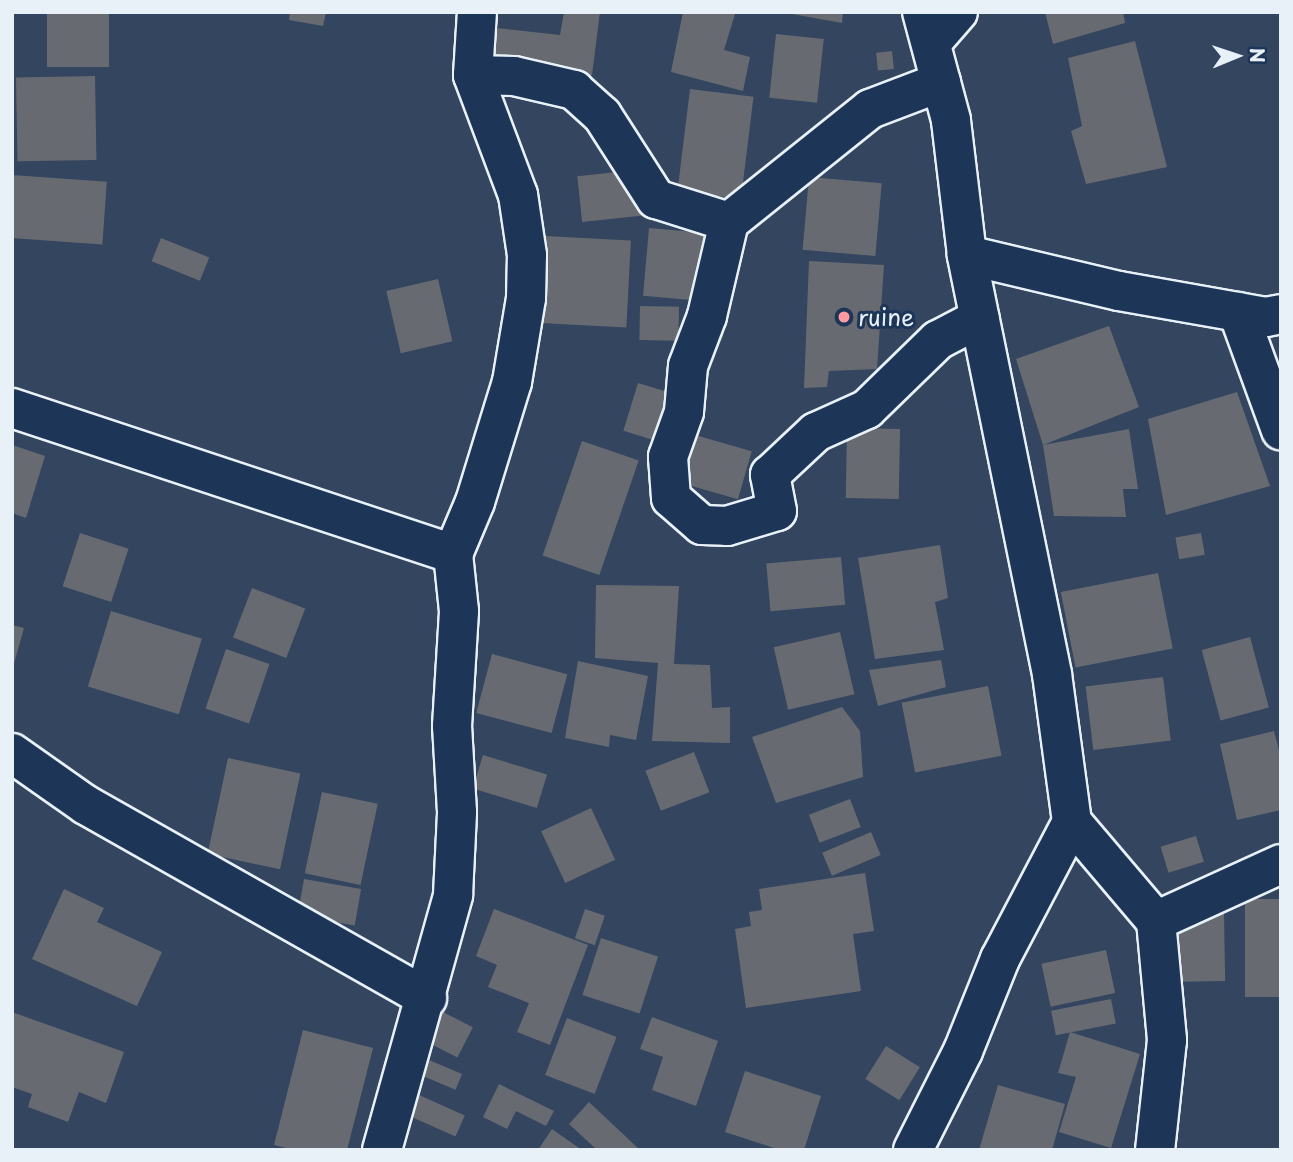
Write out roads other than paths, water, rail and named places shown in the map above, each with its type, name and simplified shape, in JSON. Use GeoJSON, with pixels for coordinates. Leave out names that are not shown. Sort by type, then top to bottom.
{"type":"FeatureCollection","features":[{"type":"Feature","properties":{"kind":"street"},"geometry":{"type":"LineString","coordinates":[[382,1150],[427,998],[453,895],[457,811],[452,726],[459,611],[453,554],[475,502],[508,394],[526,298],[527,255],[518,195],[473,75],[477,12]]}},
{"type":"Feature","properties":{"kind":"street"},"geometry":{"type":"LineString","coordinates":[[958,12],[926,28],[951,120],[967,255],[1052,674],[1072,822],[1156,921],[1167,1040],[1155,1150]]}},
{"type":"Feature","properties":{"kind":"street"},"geometry":{"type":"LineString","coordinates":[[473,75],[514,76],[574,90],[602,115],[656,199],[729,222]]}},
{"type":"Feature","properties":{"kind":"street"},"geometry":{"type":"LineString","coordinates":[[941,82],[870,108],[729,222],[707,316],[688,366],[684,412],[668,457],[671,498],[702,525],[727,526],[777,511],[770,475],[816,432],[867,409],[938,340],[980,318]]}},
{"type":"Feature","properties":{"kind":"street"},"geometry":{"type":"LineString","coordinates":[[967,255],[1119,291],[1266,317],[1281,314]]}},
{"type":"Feature","properties":{"kind":"street"},"geometry":{"type":"LineString","coordinates":[[1238,312],[1281,430]]}},
{"type":"Feature","properties":{"kind":"street"},"geometry":{"type":"LineString","coordinates":[[12,408],[453,554]]}},
{"type":"Feature","properties":{"kind":"street"},"geometry":{"type":"LineString","coordinates":[[12,753],[86,804],[427,998]]}},
{"type":"Feature","properties":{"kind":"street"},"geometry":{"type":"LineString","coordinates":[[913,1150],[962,1051],[1000,959],[1072,822]]}},
{"type":"Feature","properties":{"kind":"street"},"geometry":{"type":"LineString","coordinates":[[1156,921],[1281,864]]}},
{"type":"Feature","properties":{"kind":"place","name":"ruine"},"geometry":{"type":"Point","coordinates":[844,317]}}]}
